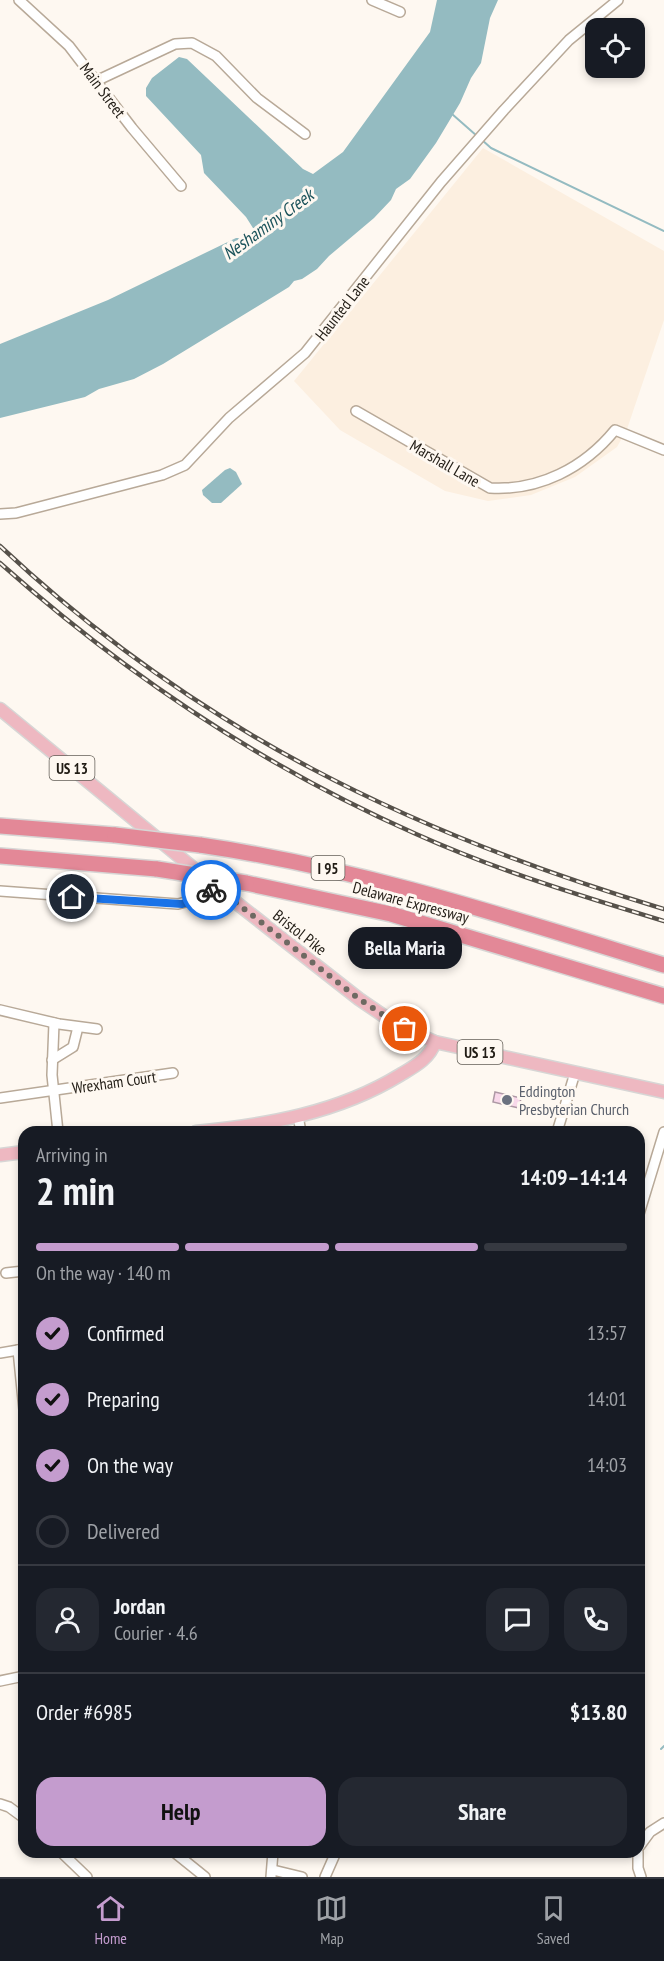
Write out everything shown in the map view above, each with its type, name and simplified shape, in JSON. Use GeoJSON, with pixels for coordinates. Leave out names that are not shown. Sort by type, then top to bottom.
{"type":"FeatureCollection","features":[{"type":"Feature","properties":{"kind":"highway","name":"Delaware Expressway"},"geometry":{"type":"LineString","coordinates":[[0,826],[116,835],[277,857],[384,881],[664,965]]}},
{"type":"Feature","properties":{"kind":"highway","name":"Delaware Expressway"},"geometry":{"type":"LineString","coordinates":[[0,856],[157,869],[246,883],[391,914],[664,996]]}},
{"type":"Feature","properties":{"kind":"main road","name":"Bristol Pike"},"geometry":{"type":"LineString","coordinates":[[0,709],[215,886],[375,1011],[405,1029],[435,1042],[664,1092]]}},
{"type":"Feature","properties":{"kind":"main road"},"geometry":{"type":"LineString","coordinates":[[251,1126],[298,1116],[345,1102],[393,1080],[429,1057],[435,1042]]}},
{"type":"Feature","properties":{"kind":"main road"},"geometry":{"type":"LineString","coordinates":[[0,1155],[18,1153]]}},
{"type":"Feature","properties":{"kind":"street","name":"Main Street"},"geometry":{"type":"LineString","coordinates":[[19,0],[69,46],[132,128],[181,186]]}},
{"type":"Feature","properties":{"kind":"street"},"geometry":{"type":"LineString","coordinates":[[372,0],[400,12]]}},
{"type":"Feature","properties":{"kind":"street","name":"Haunted Lane"},"geometry":{"type":"LineString","coordinates":[[0,514],[16,513],[162,475],[185,465],[229,418],[305,353],[441,182],[480,138],[569,40],[618,0]]}},
{"type":"Feature","properties":{"kind":"street"},"geometry":{"type":"LineString","coordinates":[[96,81],[175,44],[192,43],[216,56],[257,98],[305,134]]}},
{"type":"Feature","properties":{"kind":"street","name":"Marshall Lane"},"geometry":{"type":"LineString","coordinates":[[356,411],[490,488],[513,489],[544,482],[588,457],[615,430],[664,450]]}},
{"type":"Feature","properties":{"kind":"street"},"geometry":{"type":"LineString","coordinates":[[0,891],[178,904],[197,899],[215,886]]}},
{"type":"Feature","properties":{"kind":"street"},"geometry":{"type":"LineString","coordinates":[[0,1010],[54,1023],[97,1029]]}},
{"type":"Feature","properties":{"kind":"street"},"geometry":{"type":"LineString","coordinates":[[54,1023],[52,1060],[57,1126]]}},
{"type":"Feature","properties":{"kind":"street"},"geometry":{"type":"LineString","coordinates":[[52,1060],[73,1047],[78,1027]]}},
{"type":"Feature","properties":{"kind":"street","name":"Wrexham Court"},"geometry":{"type":"LineString","coordinates":[[0,1098],[173,1073]]}},
{"type":"Feature","properties":{"kind":"street"},"geometry":{"type":"LineString","coordinates":[[559,1126],[576,1073]]}},
{"type":"Feature","properties":{"kind":"street"},"geometry":{"type":"LineString","coordinates":[[298,1116],[300,1126]]}},
{"type":"Feature","properties":{"kind":"street"},"geometry":{"type":"LineString","coordinates":[[645,1194],[664,1132]]}},
{"type":"Feature","properties":{"kind":"street"},"geometry":{"type":"LineString","coordinates":[[6,1273],[18,1272]]}},
{"type":"Feature","properties":{"kind":"street"},"geometry":{"type":"LineString","coordinates":[[0,1353],[18,1350]]}},
{"type":"Feature","properties":{"kind":"street"},"geometry":{"type":"LineString","coordinates":[[0,1681],[18,1677]]}},
{"type":"Feature","properties":{"kind":"street"},"geometry":{"type":"LineString","coordinates":[[0,1804],[18,1814]]}},
{"type":"Feature","properties":{"kind":"street"},"geometry":{"type":"LineString","coordinates":[[645,1839],[650,1832],[664,1823]]}},
{"type":"Feature","properties":{"kind":"street"},"geometry":{"type":"LineString","coordinates":[[67,1858],[87,1877]]}},
{"type":"Feature","properties":{"kind":"street"},"geometry":{"type":"LineString","coordinates":[[181,1858],[205,1877]]}},
{"type":"Feature","properties":{"kind":"street"},"geometry":{"type":"LineString","coordinates":[[273,1858],[272,1873],[302,1877]]}},
{"type":"Feature","properties":{"kind":"street"},"geometry":{"type":"LineString","coordinates":[[325,1877],[333,1858]]}},
{"type":"Feature","properties":{"kind":"street"},"geometry":{"type":"LineString","coordinates":[[638,1858],[641,1877]]}},
{"type":"Feature","properties":{"kind":"shaded area"},"geometry":{"type":"Polygon","coordinates":[[[483,148],[664,251],[664,320],[627,429],[617,447],[575,477],[531,495],[488,501],[445,491],[340,430],[294,381],[483,148]]]}},
{"type":"Feature","properties":{"kind":"water","name":"Neshaminy Creek"},"geometry":{"type":"Polygon","coordinates":[[[437,0],[498,0],[490,18],[481,63],[471,78],[460,103],[436,143],[410,179],[396,189],[391,200],[374,218],[317,269],[302,279],[294,281],[289,287],[163,364],[134,379],[99,389],[85,397],[0,418],[0,344],[108,300],[236,238],[247,238],[253,234],[253,228],[246,217],[204,173],[201,155],[146,96],[146,88],[152,78],[179,57],[187,59],[303,169],[313,174],[343,152],[430,32],[437,0]]]}},
{"type":"Feature","properties":{"kind":"water"},"geometry":{"type":"Polygon","coordinates":[[[230,468],[236,472],[242,484],[221,503],[212,503],[203,495],[202,490],[230,468]]]}},
{"type":"Feature","properties":{"kind":"building","name":"Eddington Presbyterian Church"},"geometry":{"type":"Polygon","coordinates":[[[495,1092],[521,1098],[519,1108],[493,1102],[495,1092]]]}},
{"type":"Feature","properties":{"kind":"waterway"},"geometry":{"type":"LineString","coordinates":[[452,114],[477,136]]}},
{"type":"Feature","properties":{"kind":"waterway"},"geometry":{"type":"LineString","coordinates":[[482,140],[491,148],[664,231]]}},
{"type":"Feature","properties":{"kind":"waterway"},"geometry":{"type":"LineString","coordinates":[[661,1749],[664,1746]]}},
{"type":"Feature","properties":{"kind":"railway"},"geometry":{"type":"LineString","coordinates":[[0,546],[74,611],[150,669],[229,721],[310,768],[394,809],[481,846],[571,879],[664,909]]}},
{"type":"Feature","properties":{"kind":"railway"},"geometry":{"type":"LineString","coordinates":[[0,563],[96,643],[146,680],[250,748],[304,779],[446,847],[508,871],[664,921]]}},
{"type":"Feature","properties":{"kind":"way so far"},"geometry":{"type":"LineString","coordinates":[[211,890],[215,886],[359,999],[405,1029]]}},
{"type":"Feature","properties":{"kind":"place","name":"Bella Maria"},"geometry":{"type":"Point","coordinates":[405,1029]}},
{"type":"Feature","properties":{"kind":"place","name":"Eddington Presbyterian Church"},"geometry":{"type":"Point","coordinates":[507,1100]}},
{"type":"Feature","properties":{"kind":"route"},"geometry":{"type":"LineString","coordinates":[[72,897],[182,904],[192,902],[211,890]]}}]}
